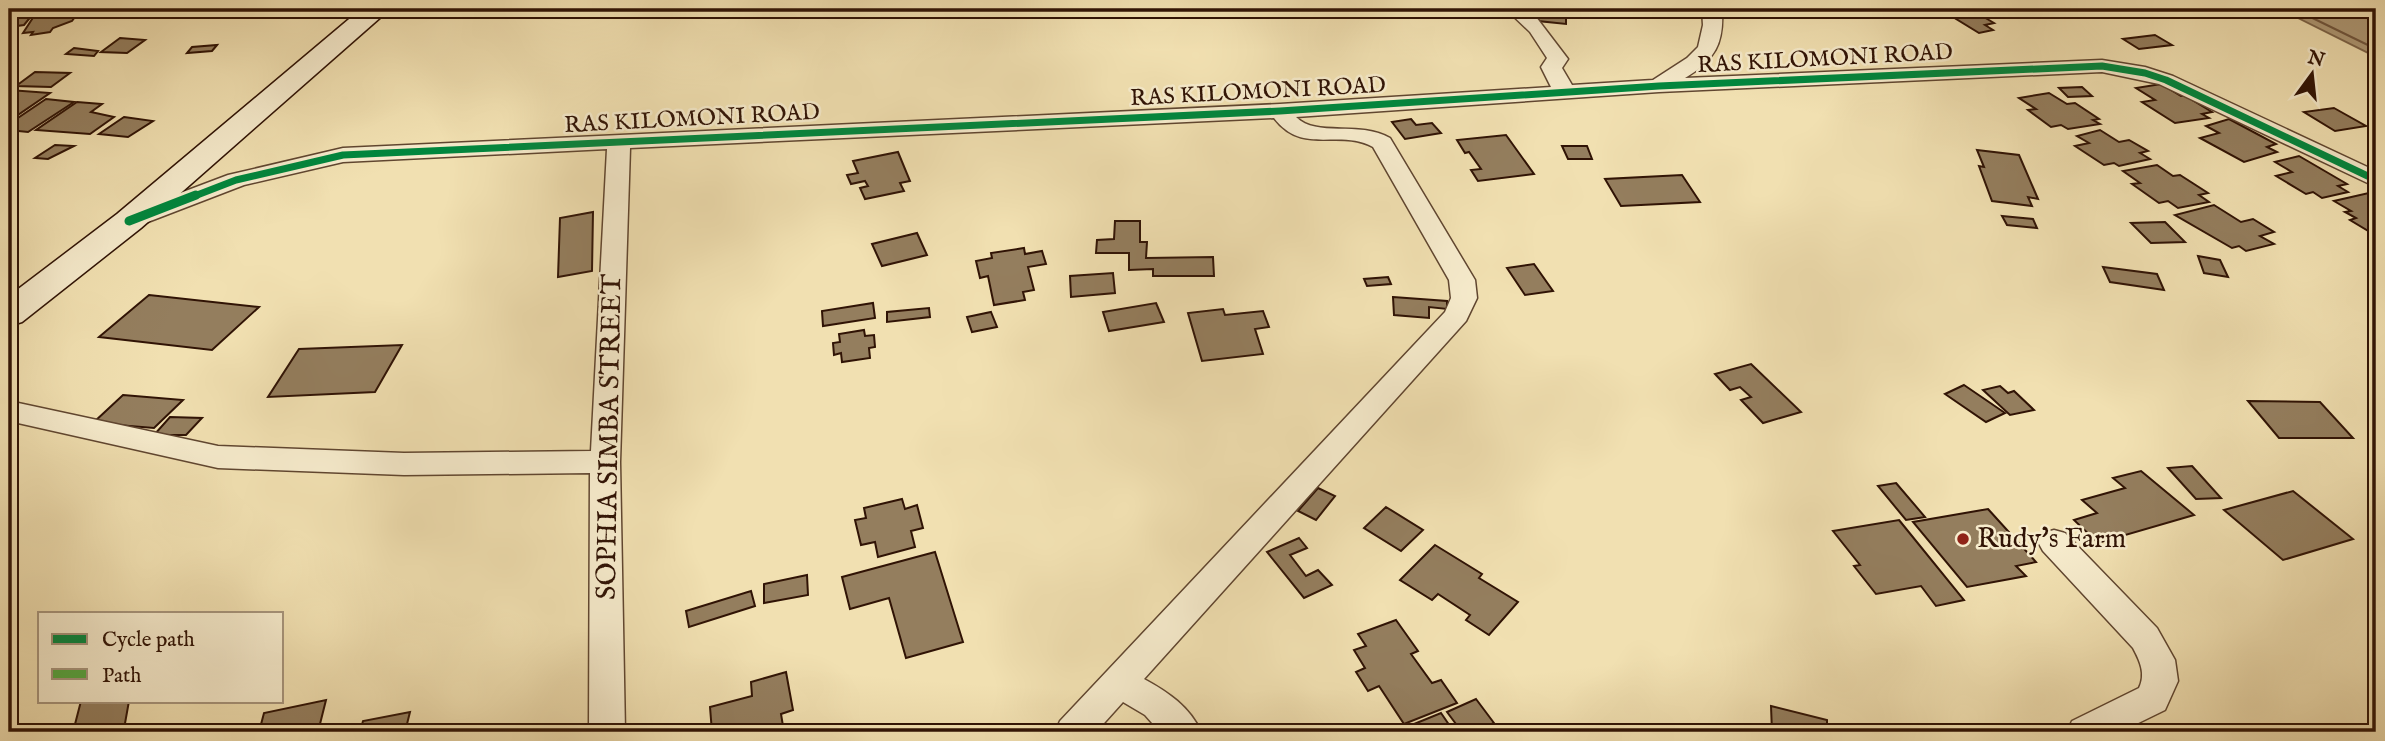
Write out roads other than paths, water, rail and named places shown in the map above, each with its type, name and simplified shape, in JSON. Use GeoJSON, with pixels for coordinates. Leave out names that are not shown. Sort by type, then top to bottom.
{"type":"FeatureCollection","features":[{"type":"Feature","properties":{"kind":"street"},"geometry":{"type":"LineString","coordinates":[[9,314],[128,221],[377,9]]}},
{"type":"Feature","properties":{"kind":"street"},"geometry":{"type":"LineString","coordinates":[[1555,9],[1520,13],[1537,28],[1558,59],[1551,67],[1565,92]]}},
{"type":"Feature","properties":{"kind":"street"},"geometry":{"type":"LineString","coordinates":[[1659,86],[1704,56],[1712,40],[1712,9]]}},
{"type":"Feature","properties":{"kind":"street","name":"RAS KILOMONI ROAD"},"geometry":{"type":"LineString","coordinates":[[128,221],[236,180],[343,155],[1280,111],[1659,86],[2102,66],[2123,68],[2166,80],[2376,180]]}},
{"type":"Feature","properties":{"kind":"street"},"geometry":{"type":"LineString","coordinates":[[1073,732],[1457,315],[1464,298],[1462,280],[1382,143],[1368,136],[1327,135],[1302,131],[1286,120],[1280,111]]}},
{"type":"Feature","properties":{"kind":"street","name":"SOPHIA SIMBA STREET"},"geometry":{"type":"LineString","coordinates":[[607,732],[605,462],[619,142]]}},
{"type":"Feature","properties":{"kind":"street"},"geometry":{"type":"LineString","coordinates":[[9,411],[218,457],[404,464],[605,462]]}},
{"type":"Feature","properties":{"kind":"street"},"geometry":{"type":"LineString","coordinates":[[2054,542],[2145,638],[2158,660],[2160,681],[2152,699],[2085,732]]}},
{"type":"Feature","properties":{"kind":"street"},"geometry":{"type":"LineString","coordinates":[[1119,683],[1157,704],[1183,732]]}},
{"type":"Feature","properties":{"kind":"water"},"geometry":{"type":"Polygon","coordinates":[[[2280,9],[2376,9],[2376,57],[2280,9]]]}},
{"type":"Feature","properties":{"kind":"place","name":"Rudy's Farm"},"geometry":{"type":"Point","coordinates":[1963,539]}}]}
